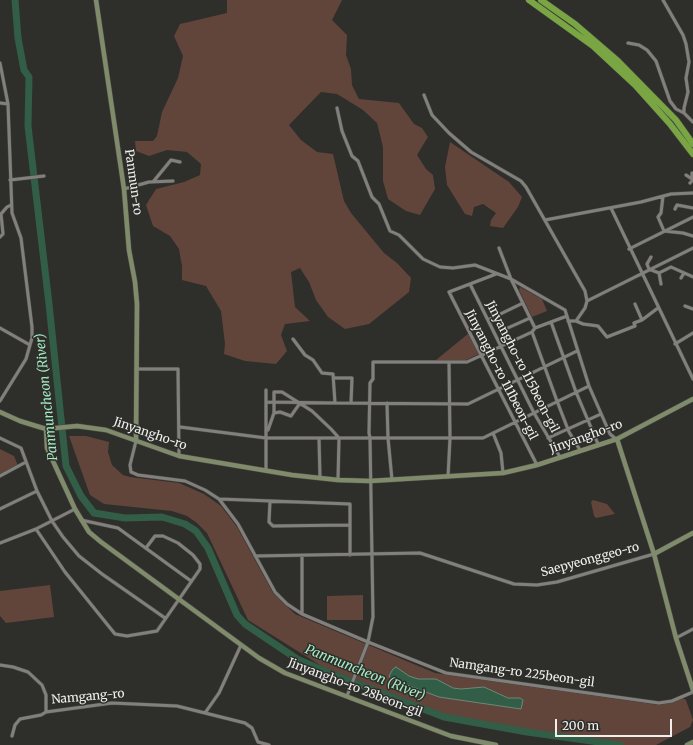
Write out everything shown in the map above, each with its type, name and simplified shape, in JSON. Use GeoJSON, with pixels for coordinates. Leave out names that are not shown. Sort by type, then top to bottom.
{"type":"FeatureCollection","features":[{"type":"Feature","properties":{"kind":"highway"},"geometry":{"type":"LineString","coordinates":[[529,0],[568,26],[609,60],[635,85],[693,154]]}},
{"type":"Feature","properties":{"kind":"highway"},"geometry":{"type":"LineString","coordinates":[[541,0],[575,24],[639,81],[676,120],[693,144]]}},
{"type":"Feature","properties":{"kind":"street","name":"Panmun-ro"},"geometry":{"type":"LineString","coordinates":[[96,0],[124,189],[129,250],[137,304],[136,441]]}},
{"type":"Feature","properties":{"kind":"street"},"geometry":{"type":"LineString","coordinates":[[663,0],[683,35],[686,44],[689,62],[686,78],[688,92],[684,113]]}},
{"type":"Feature","properties":{"kind":"street"},"geometry":{"type":"LineString","coordinates":[[628,43],[639,45],[647,50],[656,61],[670,101],[676,109],[684,113],[693,122]]}},
{"type":"Feature","properties":{"kind":"street"},"geometry":{"type":"LineString","coordinates":[[0,63],[8,104],[11,205],[12,213],[21,238],[32,327],[30,345],[26,359],[0,401]]}},
{"type":"Feature","properties":{"kind":"street"},"geometry":{"type":"LineString","coordinates":[[424,95],[432,115],[449,133],[471,152],[521,181],[526,186],[585,292],[587,301],[585,308],[576,321]]}},
{"type":"Feature","properties":{"kind":"street"},"geometry":{"type":"LineString","coordinates":[[0,103],[8,104]]}},
{"type":"Feature","properties":{"kind":"street"},"geometry":{"type":"LineString","coordinates":[[337,108],[342,132],[352,156],[358,161],[372,197],[379,204],[390,231],[399,235],[424,259],[440,267],[453,268],[475,265],[511,279],[565,310],[577,352],[589,386],[610,434],[617,439]]}},
{"type":"Feature","properties":{"kind":"street"},"geometry":{"type":"LineString","coordinates":[[153,182],[172,160],[175,159],[180,162]]}},
{"type":"Feature","properties":{"kind":"street"},"geometry":{"type":"LineString","coordinates":[[690,183],[693,179],[692,173]]}},
{"type":"Feature","properties":{"kind":"street"},"geometry":{"type":"LineString","coordinates":[[686,175],[693,179]]}},
{"type":"Feature","properties":{"kind":"street"},"geometry":{"type":"LineString","coordinates":[[10,180],[44,176]]}},
{"type":"Feature","properties":{"kind":"street"},"geometry":{"type":"LineString","coordinates":[[124,189],[153,182],[173,181]]}},
{"type":"Feature","properties":{"kind":"street"},"geometry":{"type":"LineString","coordinates":[[545,220],[611,208],[663,196],[693,193]]}},
{"type":"Feature","properties":{"kind":"street"},"geometry":{"type":"LineString","coordinates":[[663,196],[661,213],[658,217],[664,231]]}},
{"type":"Feature","properties":{"kind":"street"},"geometry":{"type":"LineString","coordinates":[[0,237],[3,234],[1,214],[11,205]]}},
{"type":"Feature","properties":{"kind":"street"},"geometry":{"type":"LineString","coordinates":[[675,210],[677,205],[693,208]]}},
{"type":"Feature","properties":{"kind":"street"},"geometry":{"type":"LineString","coordinates":[[611,208],[693,379]]}},
{"type":"Feature","properties":{"kind":"street"},"geometry":{"type":"LineString","coordinates":[[630,249],[693,217]]}},
{"type":"Feature","properties":{"kind":"street"},"geometry":{"type":"LineString","coordinates":[[664,231],[683,233],[693,236]]}},
{"type":"Feature","properties":{"kind":"street"},"geometry":{"type":"LineString","coordinates":[[499,248],[511,279],[535,328]]}},
{"type":"Feature","properties":{"kind":"street"},"geometry":{"type":"LineString","coordinates":[[587,301],[693,248]]}},
{"type":"Feature","properties":{"kind":"street"},"geometry":{"type":"LineString","coordinates":[[651,257],[647,264],[649,268],[659,273],[661,284]]}},
{"type":"Feature","properties":{"kind":"street"},"geometry":{"type":"LineString","coordinates":[[659,273],[671,267],[693,277]]}},
{"type":"Feature","properties":{"kind":"street"},"geometry":{"type":"LineString","coordinates":[[681,278],[684,273]]}},
{"type":"Feature","properties":{"kind":"street"},"geometry":{"type":"LineString","coordinates":[[470,284],[497,274]]}},
{"type":"Feature","properties":{"kind":"street","name":"Jinyangho-ro 111beon-gil"},"geometry":{"type":"LineString","coordinates":[[470,284],[449,292],[537,465]]}},
{"type":"Feature","properties":{"kind":"street","name":"Jinyangho-ro 115beon-gil"},"geometry":{"type":"LineString","coordinates":[[470,284],[534,413],[560,457]]}},
{"type":"Feature","properties":{"kind":"street"},"geometry":{"type":"LineString","coordinates":[[488,320],[523,303]]}},
{"type":"Feature","properties":{"kind":"street"},"geometry":{"type":"LineString","coordinates":[[635,304],[642,320]]}},
{"type":"Feature","properties":{"kind":"street"},"geometry":{"type":"LineString","coordinates":[[685,306],[693,310]]}},
{"type":"Feature","properties":{"kind":"street"},"geometry":{"type":"LineString","coordinates":[[568,321],[576,321],[598,326],[607,337],[635,326],[634,323],[642,320],[658,308]]}},
{"type":"Feature","properties":{"kind":"street"},"geometry":{"type":"LineString","coordinates":[[348,694],[368,642],[372,626],[369,433],[373,362],[467,362],[532,332],[535,328],[567,316]]}},
{"type":"Feature","properties":{"kind":"street"},"geometry":{"type":"LineString","coordinates":[[501,331],[530,318]]}},
{"type":"Feature","properties":{"kind":"street"},"geometry":{"type":"LineString","coordinates":[[551,322],[576,392],[598,444]]}},
{"type":"Feature","properties":{"kind":"street"},"geometry":{"type":"LineString","coordinates":[[0,328],[30,345]]}},
{"type":"Feature","properties":{"kind":"street"},"geometry":{"type":"LineString","coordinates":[[532,332],[568,429],[580,450]]}},
{"type":"Feature","properties":{"kind":"street"},"geometry":{"type":"LineString","coordinates":[[675,344],[693,333]]}},
{"type":"Feature","properties":{"kind":"street"},"geometry":{"type":"LineString","coordinates":[[293,339],[305,355],[313,360],[322,373],[334,374],[336,403]]}},
{"type":"Feature","properties":{"kind":"street"},"geometry":{"type":"LineString","coordinates":[[266,402],[450,404],[475,402],[577,352]]}},
{"type":"Feature","properties":{"kind":"street"},"geometry":{"type":"LineString","coordinates":[[448,477],[450,438],[449,362]]}},
{"type":"Feature","properties":{"kind":"street"},"geometry":{"type":"LineString","coordinates":[[137,369],[178,369],[180,427],[179,456]]}},
{"type":"Feature","properties":{"kind":"street"},"geometry":{"type":"LineString","coordinates":[[334,378],[352,378],[351,403]]}},
{"type":"Feature","properties":{"kind":"street"},"geometry":{"type":"LineString","coordinates":[[180,427],[266,438],[483,438],[589,386]]}},
{"type":"Feature","properties":{"kind":"street"},"geometry":{"type":"LineString","coordinates":[[282,392],[283,388]]}},
{"type":"Feature","properties":{"kind":"street"},"geometry":{"type":"LineString","coordinates":[[266,390],[266,472]]}},
{"type":"Feature","properties":{"kind":"street"},"geometry":{"type":"LineString","coordinates":[[266,433],[274,413],[274,392],[282,392],[312,411],[339,438],[338,480]]}},
{"type":"Feature","properties":{"kind":"street","name":"Jinyangho-ro"},"geometry":{"type":"LineString","coordinates":[[0,412],[20,421],[48,429],[69,426],[106,430],[179,456],[266,472],[338,480],[370,481],[503,473],[537,465],[617,439],[693,399]]}},
{"type":"Feature","properties":{"kind":"street"},"geometry":{"type":"LineString","coordinates":[[274,413],[280,412],[291,416],[300,403]]}},
{"type":"Feature","properties":{"kind":"street"},"geometry":{"type":"LineString","coordinates":[[387,404],[388,438],[392,480]]}},
{"type":"Feature","properties":{"kind":"street"},"geometry":{"type":"LineString","coordinates":[[548,438],[601,414]]}},
{"type":"Feature","properties":{"kind":"street","name":"Jinyangho-ro 28beon-gil"},"geometry":{"type":"LineString","coordinates":[[48,429],[47,448],[75,509],[89,532],[259,658],[285,673],[348,694],[451,736],[496,745]]}},
{"type":"Feature","properties":{"kind":"street"},"geometry":{"type":"LineString","coordinates":[[493,433],[501,453],[503,473]]}},
{"type":"Feature","properties":{"kind":"street"},"geometry":{"type":"LineString","coordinates":[[0,438],[21,448],[37,491],[62,537],[80,556],[102,574],[165,618]]}},
{"type":"Feature","properties":{"kind":"street"},"geometry":{"type":"LineString","coordinates":[[319,438],[320,478]]}},
{"type":"Feature","properties":{"kind":"street","name":"Namgang-ro 225beon-gil"},"geometry":{"type":"LineString","coordinates":[[219,499],[236,520],[275,592],[302,614],[446,673],[659,703],[672,701],[693,691],[676,638],[654,554],[617,439]]}},
{"type":"Feature","properties":{"kind":"street"},"geometry":{"type":"LineString","coordinates":[[136,441],[130,465],[131,472],[138,475],[185,482],[205,490],[219,499],[350,504],[350,555]]}},
{"type":"Feature","properties":{"kind":"street"},"geometry":{"type":"LineString","coordinates":[[0,476],[26,462]]}},
{"type":"Feature","properties":{"kind":"street"},"geometry":{"type":"LineString","coordinates":[[0,509],[37,491]]}},
{"type":"Feature","properties":{"kind":"street"},"geometry":{"type":"LineString","coordinates":[[270,501],[269,522],[273,526],[350,525]]}},
{"type":"Feature","properties":{"kind":"street"},"geometry":{"type":"LineString","coordinates":[[0,543],[36,529],[75,509]]}},
{"type":"Feature","properties":{"kind":"street"},"geometry":{"type":"LineString","coordinates":[[81,520],[118,528],[191,581]]}},
{"type":"Feature","properties":{"kind":"street"},"geometry":{"type":"LineString","coordinates":[[36,529],[65,572],[115,634],[127,636],[156,631],[200,569],[200,564],[193,555],[178,543],[163,536],[155,536],[146,548]]}},
{"type":"Feature","properties":{"kind":"street","name":"Saepyeonggeo-ro"},"geometry":{"type":"LineString","coordinates":[[255,556],[420,554],[514,584],[537,585],[557,582],[654,554],[693,533]]}},
{"type":"Feature","properties":{"kind":"street"},"geometry":{"type":"LineString","coordinates":[[302,556],[302,614]]}},
{"type":"Feature","properties":{"kind":"street"},"geometry":{"type":"LineString","coordinates":[[676,638],[693,629]]}},
{"type":"Feature","properties":{"kind":"street"},"geometry":{"type":"LineString","coordinates":[[206,713],[219,693],[241,645]]}},
{"type":"Feature","properties":{"kind":"street","name":"Namgang-ro"},"geometry":{"type":"LineString","coordinates":[[0,665],[13,667],[28,672],[42,685],[46,695],[46,712],[112,703],[177,706],[245,723],[252,728],[258,743],[269,745]]}},
{"type":"Feature","properties":{"kind":"street"},"geometry":{"type":"LineString","coordinates":[[12,736],[20,719],[41,715],[46,712]]}},
{"type":"Feature","properties":{"kind":"street"},"geometry":{"type":"LineString","coordinates":[[687,745],[693,742]]}},
{"type":"Feature","properties":{"kind":"shaded area"},"geometry":{"type":"Polygon","coordinates":[[[227,0],[342,0],[332,20],[347,35],[346,55],[351,69],[352,85],[359,99],[399,103],[414,124],[422,128],[428,137],[417,155],[426,169],[433,175],[435,189],[420,215],[406,211],[388,199],[383,181],[383,147],[377,123],[363,110],[337,94],[321,92],[289,125],[301,140],[317,152],[333,154],[344,201],[351,213],[384,253],[397,263],[411,278],[409,292],[369,324],[345,329],[328,317],[316,300],[309,282],[300,268],[291,272],[295,307],[310,321],[285,324],[281,335],[287,351],[276,364],[245,361],[224,354],[225,344],[221,311],[206,286],[182,280],[182,266],[179,249],[170,236],[153,226],[146,205],[156,189],[184,182],[200,175],[201,164],[187,152],[167,150],[149,156],[136,151],[135,141],[153,141],[157,136],[162,112],[178,78],[183,56],[174,36],[180,24],[227,13],[227,0]]]}},
{"type":"Feature","properties":{"kind":"shaded area"},"geometry":{"type":"Polygon","coordinates":[[[450,142],[509,182],[522,197],[518,207],[503,228],[490,226],[491,220],[496,213],[483,204],[474,207],[472,216],[465,214],[447,185],[445,167],[450,142]]]}},
{"type":"Feature","properties":{"kind":"shaded area"},"geometry":{"type":"Polygon","coordinates":[[[520,287],[542,299],[547,311],[532,317],[519,290],[520,287]]]}},
{"type":"Feature","properties":{"kind":"shaded area"},"geometry":{"type":"Polygon","coordinates":[[[469,333],[479,354],[466,360],[436,360],[469,333]]]}},
{"type":"Feature","properties":{"kind":"shaded area"},"geometry":{"type":"Polygon","coordinates":[[[69,436],[86,436],[109,442],[108,452],[112,465],[123,475],[179,483],[204,494],[221,506],[237,527],[273,593],[295,614],[435,673],[660,705],[683,698],[686,700],[693,720],[690,727],[656,745],[623,745],[458,720],[323,667],[248,620],[207,533],[197,523],[187,516],[172,511],[104,504],[90,495],[69,436]]]}},
{"type":"Feature","properties":{"kind":"shaded area"},"geometry":{"type":"Polygon","coordinates":[[[0,449],[14,456],[18,466],[0,474],[0,449]]]}},
{"type":"Feature","properties":{"kind":"shaded area"},"geometry":{"type":"Polygon","coordinates":[[[593,500],[607,504],[615,514],[596,518],[594,516],[591,502],[593,500]]]}},
{"type":"Feature","properties":{"kind":"shaded area"},"geometry":{"type":"Polygon","coordinates":[[[50,585],[54,617],[6,623],[0,616],[0,591],[50,585]]]}},
{"type":"Feature","properties":{"kind":"shaded area"},"geometry":{"type":"Polygon","coordinates":[[[363,595],[363,620],[327,620],[327,596],[363,595]]]}},
{"type":"Feature","properties":{"kind":"shaded area"},"geometry":{"type":"Polygon","coordinates":[[[396,667],[409,676],[418,679],[436,679],[453,688],[461,689],[484,687],[508,698],[520,698],[523,700],[521,709],[439,697],[391,679],[389,676],[396,667]]]}},
{"type":"Feature","properties":{"kind":"waterway","name":"Panmuncheon (River)"},"geometry":{"type":"LineString","coordinates":[[15,0],[18,38],[24,70],[29,77],[28,126],[66,466],[81,496],[94,513],[125,518],[162,517],[185,524],[196,531],[208,548],[237,615],[245,624],[297,659],[444,717],[527,732],[620,745]]}}]}
